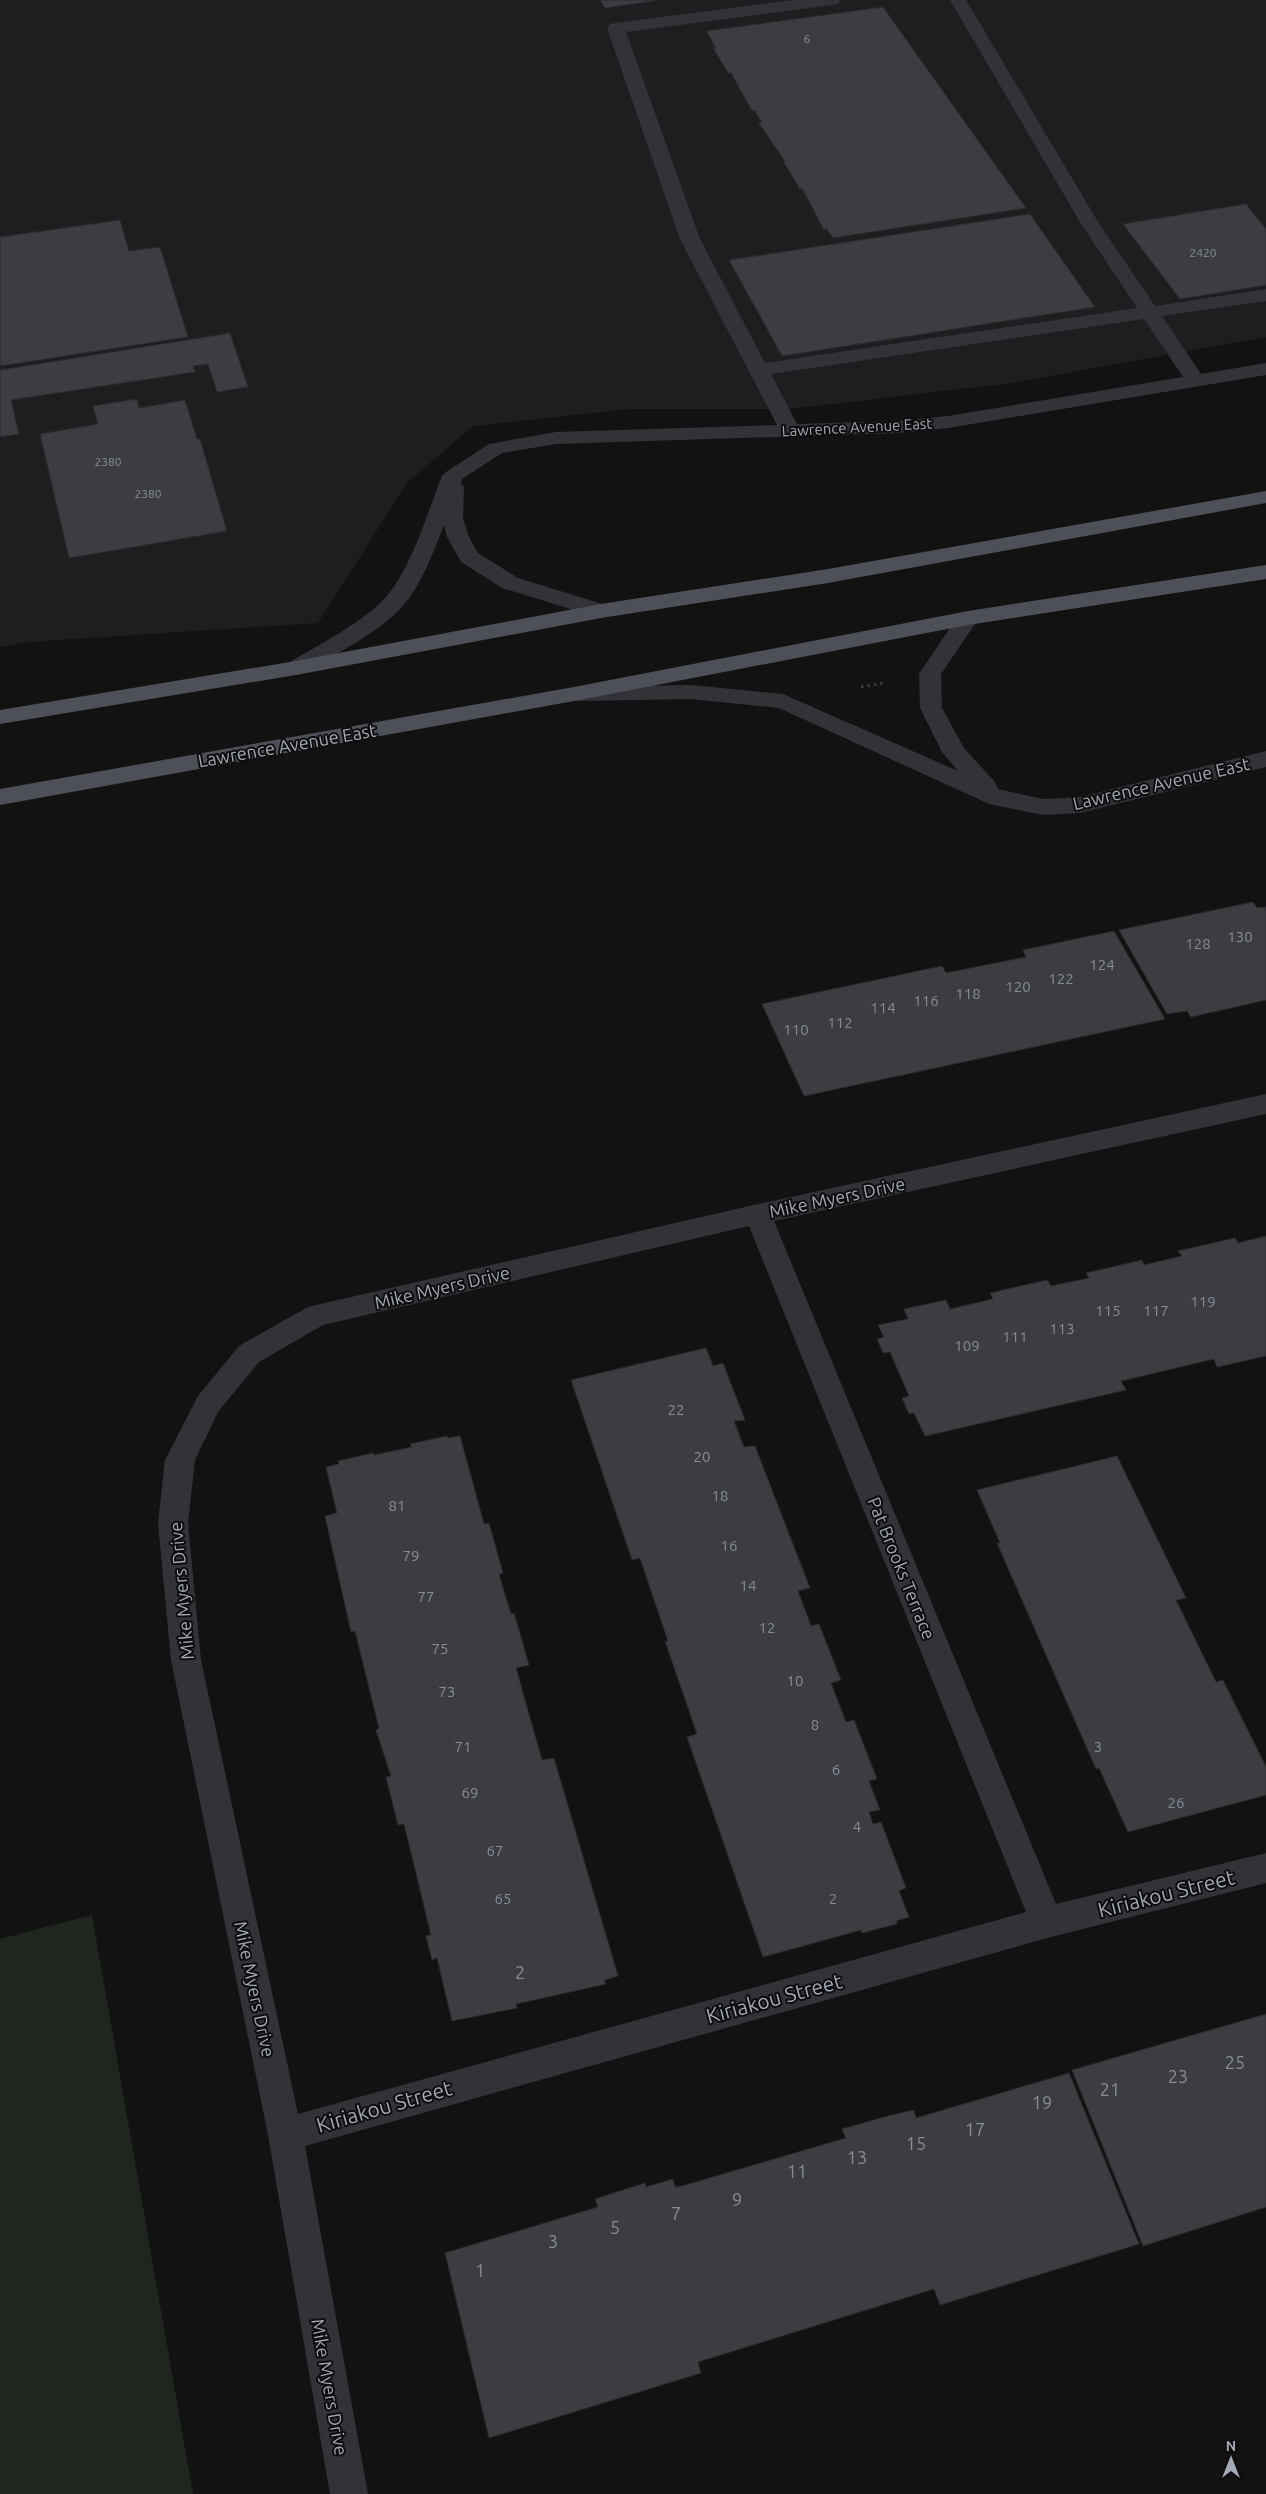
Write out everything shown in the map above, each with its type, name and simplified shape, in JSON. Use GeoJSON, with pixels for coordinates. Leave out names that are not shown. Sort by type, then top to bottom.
{"type":"FeatureCollection","features":[{"type":"Feature","properties":{"kind":"main road"},"geometry":{"type":"LineString","coordinates":[[0,717],[296,668],[601,611],[828,576],[1266,497]]}},
{"type":"Feature","properties":{"kind":"main road","name":"Lawrence Avenue East"},"geometry":{"type":"LineString","coordinates":[[0,797],[574,694],[968,618],[1266,572]]}},
{"type":"Feature","properties":{"kind":"street"},"geometry":{"type":"LineString","coordinates":[[790,430],[690,239],[616,28],[832,0]]}},
{"type":"Feature","properties":{"kind":"street"},"geometry":{"type":"LineString","coordinates":[[958,0],[1089,222],[1196,381]]}},
{"type":"Feature","properties":{"kind":"street"},"geometry":{"type":"LineString","coordinates":[[759,370],[1151,314],[1266,295]]}},
{"type":"Feature","properties":{"kind":"street","name":"Lawrence Avenue East"},"geometry":{"type":"LineString","coordinates":[[453,476],[496,448],[556,438],[900,427],[948,422],[1266,369]]}},
{"type":"Feature","properties":{"kind":"street"},"geometry":{"type":"LineString","coordinates":[[453,476],[452,518],[458,537],[469,557],[510,582],[601,611]]}},
{"type":"Feature","properties":{"kind":"street"},"geometry":{"type":"LineString","coordinates":[[296,668],[356,632],[394,602],[415,569],[453,476]]}},
{"type":"Feature","properties":{"kind":"street"},"geometry":{"type":"LineString","coordinates":[[968,618],[930,674],[931,708],[954,752],[997,798]]}},
{"type":"Feature","properties":{"kind":"street","name":"Lawrence Avenue East"},"geometry":{"type":"LineString","coordinates":[[574,694],[691,692],[783,701],[997,798],[1043,807],[1080,805],[1266,759]]}},
{"type":"Feature","properties":{"kind":"street","name":"Mike Myers Drive"},"geometry":{"type":"LineString","coordinates":[[349,2494],[285,2135],[186,1660],[173,1523],[180,1460],[208,1404],[249,1354],[316,1316],[758,1214],[1266,1104]]}},
{"type":"Feature","properties":{"kind":"street","name":"Pat Brooks Terrace"},"geometry":{"type":"LineString","coordinates":[[758,1214],[1047,1922]]}},
{"type":"Feature","properties":{"kind":"street","name":"Kiriakou Street"},"geometry":{"type":"LineString","coordinates":[[285,2135],[376,2108],[1047,1922],[1266,1868]]}},
{"type":"Feature","properties":{"kind":"shaded area"},"geometry":{"type":"Polygon","coordinates":[[[0,0],[1266,0],[1266,337],[1012,383],[790,409],[630,409],[473,426],[407,483],[318,623],[28,642],[0,647],[0,0]]]}},
{"type":"Feature","properties":{"kind":"shaded area"},"geometry":{"type":"Polygon","coordinates":[[[92,1915],[193,2494],[0,2494],[0,1939],[92,1915]]]}},
{"type":"Feature","properties":{"kind":"building"},"geometry":{"type":"Polygon","coordinates":[[[600,0],[660,0],[605,8],[600,0]]]}},
{"type":"Feature","properties":{"kind":"building"},"geometry":{"type":"Polygon","coordinates":[[[883,7],[1026,208],[833,238],[827,229],[824,230],[802,188],[800,189],[783,161],[785,161],[758,122],[762,122],[754,110],[752,111],[731,73],[728,73],[713,48],[716,48],[706,31],[883,7]]]}},
{"type":"Feature","properties":{"kind":"building"},"geometry":{"type":"Polygon","coordinates":[[[1246,204],[1266,229],[1266,285],[1180,299],[1123,224],[1246,204]]]}},
{"type":"Feature","properties":{"kind":"building"},"geometry":{"type":"Polygon","coordinates":[[[1030,214],[1095,307],[782,356],[729,260],[1030,214]]]}},
{"type":"Feature","properties":{"kind":"building"},"geometry":{"type":"Polygon","coordinates":[[[120,220],[129,251],[160,247],[188,337],[0,366],[0,237],[120,220]]]}},
{"type":"Feature","properties":{"kind":"building"},"geometry":{"type":"Polygon","coordinates":[[[230,333],[248,387],[217,392],[208,364],[193,366],[195,372],[11,400],[19,434],[0,437],[0,370],[230,333]]]}},
{"type":"Feature","properties":{"kind":"building"},"geometry":{"type":"Polygon","coordinates":[[[137,399],[139,408],[185,400],[197,439],[200,439],[227,531],[69,558],[40,434],[98,424],[93,406],[137,399]]]}},
{"type":"Feature","properties":{"kind":"building"},"geometry":{"type":"Polygon","coordinates":[[[1253,902],[1257,908],[1266,907],[1266,1000],[1191,1017],[1187,1011],[1167,1014],[1119,930],[1253,902]]]}},
{"type":"Feature","properties":{"kind":"building"},"geometry":{"type":"Polygon","coordinates":[[[1114,931],[1165,1019],[804,1096],[762,1004],[942,966],[946,973],[1026,957],[1023,950],[1114,931]]]}},
{"type":"Feature","properties":{"kind":"building"},"geometry":{"type":"Polygon","coordinates":[[[1266,1236],[1266,1356],[1217,1367],[1214,1359],[1121,1381],[1126,1390],[925,1436],[914,1413],[909,1414],[902,1398],[909,1396],[890,1352],[883,1353],[877,1339],[884,1337],[878,1325],[908,1319],[904,1309],[946,1300],[950,1309],[993,1299],[990,1293],[1047,1280],[1051,1286],[1089,1278],[1086,1273],[1142,1260],[1144,1265],[1182,1256],[1178,1251],[1235,1238],[1238,1243],[1266,1236]]]}},
{"type":"Feature","properties":{"kind":"building"},"geometry":{"type":"Polygon","coordinates":[[[706,1348],[713,1366],[723,1363],[745,1420],[734,1421],[744,1447],[755,1446],[810,1588],[798,1591],[811,1626],[819,1624],[841,1680],[831,1683],[846,1722],[854,1720],[877,1779],[869,1781],[880,1810],[869,1812],[873,1824],[881,1822],[906,1888],[899,1891],[909,1917],[896,1921],[897,1924],[862,1933],[861,1930],[763,1957],[687,1737],[697,1734],[665,1641],[668,1641],[640,1558],[632,1560],[571,1380],[706,1348]]]}},
{"type":"Feature","properties":{"kind":"building"},"geometry":{"type":"Polygon","coordinates":[[[447,1436],[448,1438],[460,1436],[484,1524],[489,1523],[503,1573],[499,1574],[511,1614],[514,1613],[529,1665],[516,1668],[542,1760],[554,1758],[618,1976],[604,1980],[606,1984],[516,2004],[517,2008],[452,2021],[437,1958],[432,1960],[426,1936],[431,1935],[404,1824],[398,1825],[386,1777],[391,1776],[376,1730],[379,1728],[355,1631],[351,1632],[325,1516],[337,1513],[326,1467],[339,1464],[338,1461],[412,1447],[410,1444],[447,1436]]]}},
{"type":"Feature","properties":{"kind":"building"},"geometry":{"type":"Polygon","coordinates":[[[1117,1456],[1186,1598],[1176,1600],[1216,1682],[1223,1680],[1266,1767],[1266,1795],[1128,1832],[1099,1768],[1096,1769],[997,1543],[1000,1543],[977,1490],[1117,1456]]]}},
{"type":"Feature","properties":{"kind":"building"},"geometry":{"type":"Polygon","coordinates":[[[1266,2014],[1266,2207],[1143,2246],[1072,2070],[1266,2014]]]}},
{"type":"Feature","properties":{"kind":"building"},"geometry":{"type":"Polygon","coordinates":[[[1069,2073],[1139,2244],[940,2305],[934,2289],[698,2362],[701,2373],[489,2438],[445,2253],[598,2207],[595,2199],[645,2183],[646,2187],[673,2179],[675,2187],[682,2186],[846,2138],[842,2129],[914,2110],[916,2118],[1069,2073]]]}}]}
